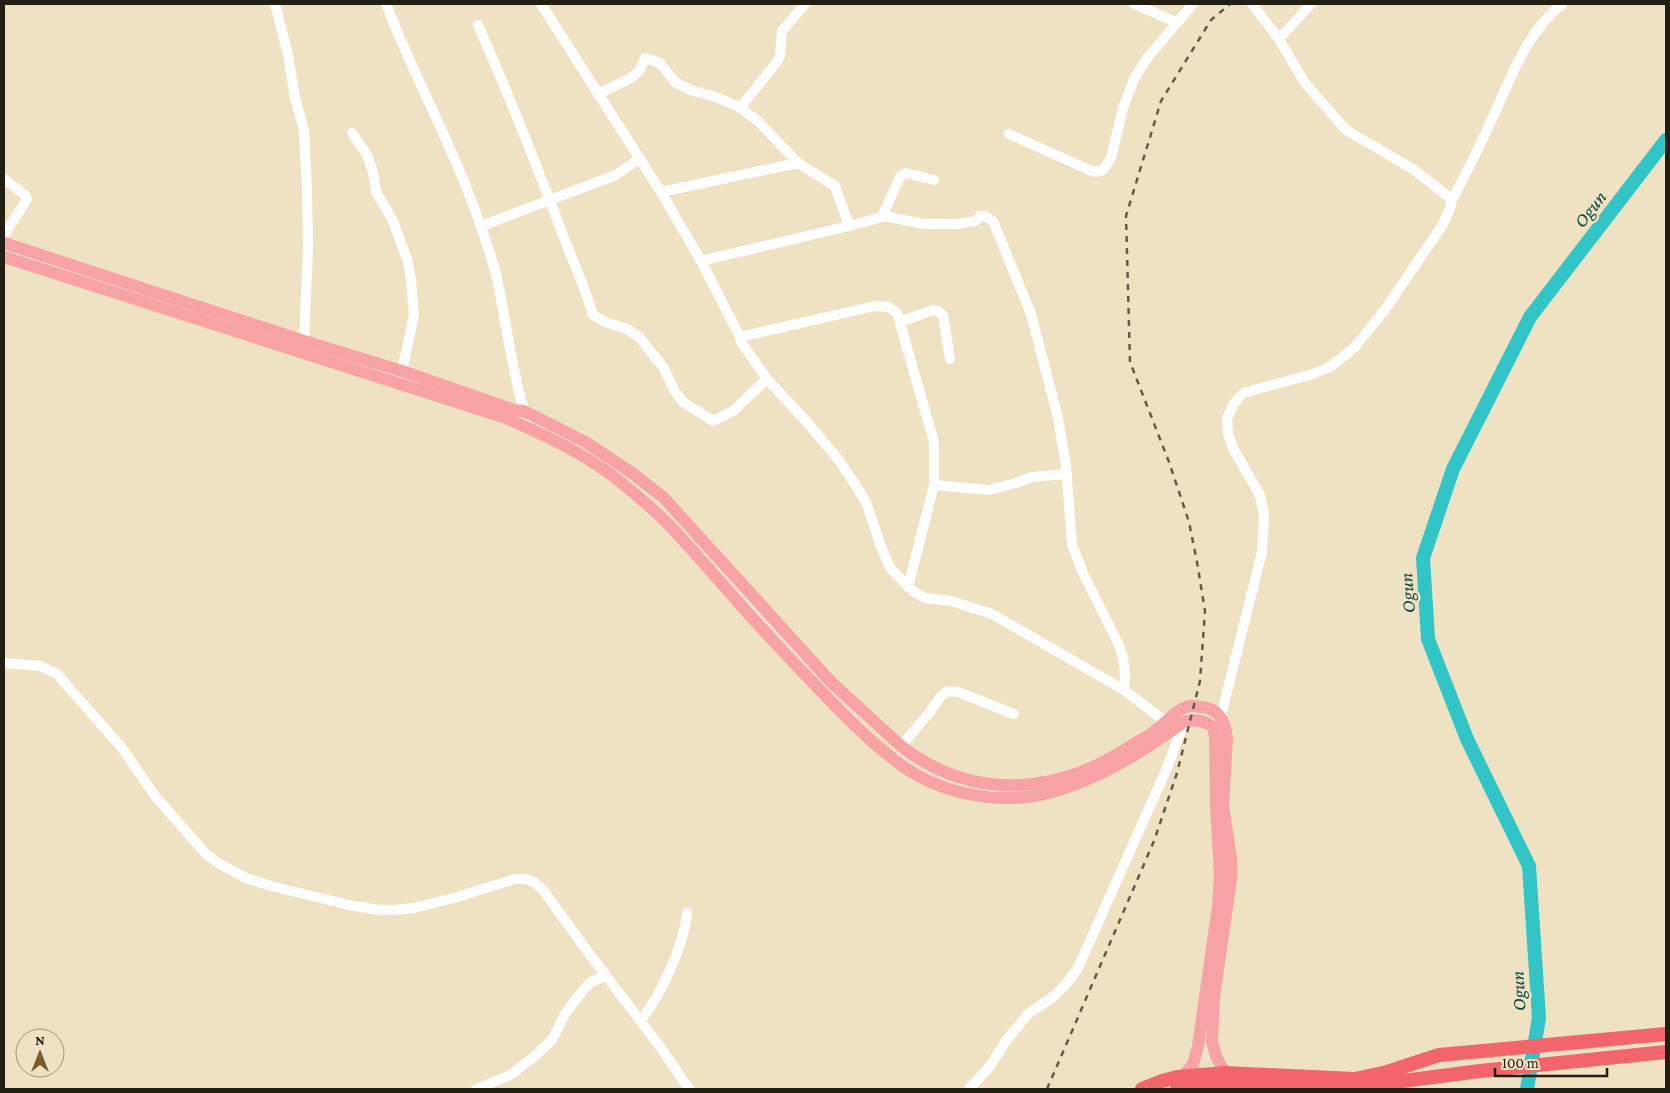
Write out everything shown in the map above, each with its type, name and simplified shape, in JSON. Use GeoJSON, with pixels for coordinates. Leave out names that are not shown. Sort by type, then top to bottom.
{"type":"FeatureCollection","features":[{"type":"Feature","properties":{"kind":"highway"},"geometry":{"type":"LineString","coordinates":[[1142,1089],[1162,1081],[1183,1076],[1225,1073],[1355,1078],[1387,1072],[1438,1055],[1666,1034]]}},
{"type":"Feature","properties":{"kind":"highway"},"geometry":{"type":"LineString","coordinates":[[1321,1089],[1337,1089],[1480,1071],[1666,1052]]}},
{"type":"Feature","properties":{"kind":"highway"},"geometry":{"type":"LineString","coordinates":[[1176,1089],[1304,1089]]}},
{"type":"Feature","properties":{"kind":"main road"},"geometry":{"type":"LineString","coordinates":[[4,243],[402,371],[514,410],[524,411],[587,443],[632,473],[664,498],[831,682],[901,746],[950,775],[988,784],[1018,786],[1074,775],[1117,754],[1155,731],[1186,707],[1211,708],[1221,716],[1227,738],[1223,806],[1231,858],[1231,880],[1214,997],[1212,1041],[1216,1056],[1225,1073]]}},
{"type":"Feature","properties":{"kind":"main road"},"geometry":{"type":"LineString","coordinates":[[4,257],[506,418],[546,436],[580,455],[609,473],[665,521],[748,614],[848,720],[902,766],[944,788],[965,794],[1008,798],[1036,796],[1071,786],[1120,763],[1184,722],[1196,720],[1206,722],[1213,727],[1214,732],[1220,875],[1218,906],[1198,1046],[1193,1064],[1183,1076]]}},
{"type":"Feature","properties":{"kind":"main road"},"geometry":{"type":"LineString","coordinates":[[902,766],[912,754]]}},
{"type":"Feature","properties":{"kind":"street"},"geometry":{"type":"LineString","coordinates":[[275,4],[288,55],[295,98],[304,130],[308,239],[304,341]]}},
{"type":"Feature","properties":{"kind":"street"},"geometry":{"type":"LineString","coordinates":[[386,4],[402,44],[456,161],[481,226],[496,273],[508,346],[524,411]]}},
{"type":"Feature","properties":{"kind":"street"},"geometry":{"type":"LineString","coordinates":[[541,4],[661,192],[701,261],[746,350],[767,380],[805,420],[838,459],[866,502],[880,546],[890,568],[908,587],[925,598],[951,601],[992,614],[1124,690],[1166,722]]}},
{"type":"Feature","properties":{"kind":"street"},"geometry":{"type":"LineString","coordinates":[[740,108],[776,63],[780,56],[782,31],[805,4]]}},
{"type":"Feature","properties":{"kind":"street"},"geometry":{"type":"LineString","coordinates":[[1134,4],[1176,22]]}},
{"type":"Feature","properties":{"kind":"street"},"geometry":{"type":"LineString","coordinates":[[1009,134],[1094,172],[1103,170],[1111,158],[1123,108],[1134,79],[1148,57],[1193,4]]}},
{"type":"Feature","properties":{"kind":"street"},"geometry":{"type":"LineString","coordinates":[[1252,4],[1278,40],[1305,83],[1346,130],[1413,169],[1450,198],[1451,202]]}},
{"type":"Feature","properties":{"kind":"street"},"geometry":{"type":"LineString","coordinates":[[1278,40],[1311,4]]}},
{"type":"Feature","properties":{"kind":"street"},"geometry":{"type":"LineString","coordinates":[[1221,716],[1262,552],[1264,516],[1260,495],[1234,450],[1228,434],[1227,419],[1233,405],[1243,393],[1313,374],[1330,367],[1355,347],[1386,308],[1442,226],[1450,209],[1451,202],[1493,117],[1516,63],[1538,28],[1551,12],[1562,4]]}},
{"type":"Feature","properties":{"kind":"street"},"geometry":{"type":"LineString","coordinates":[[478,25],[507,90],[572,260],[588,296],[593,315],[605,322],[627,329],[639,337],[664,368],[674,390],[683,402],[713,421],[733,411],[767,380]]}},
{"type":"Feature","properties":{"kind":"street"},"geometry":{"type":"LineString","coordinates":[[598,94],[630,78],[639,71],[645,58],[660,63],[675,82],[690,90],[716,97],[740,108],[758,121],[798,163],[835,186],[849,226]]}},
{"type":"Feature","properties":{"kind":"street"},"geometry":{"type":"LineString","coordinates":[[352,133],[367,156],[373,172],[376,192],[393,221],[408,262],[414,315],[402,371]]}},
{"type":"Feature","properties":{"kind":"street"},"geometry":{"type":"LineString","coordinates":[[481,226],[616,175],[639,158]]}},
{"type":"Feature","properties":{"kind":"street"},"geometry":{"type":"LineString","coordinates":[[661,192],[798,163]]}},
{"type":"Feature","properties":{"kind":"street"},"geometry":{"type":"LineString","coordinates":[[882,217],[903,174],[906,173],[934,180]]}},
{"type":"Feature","properties":{"kind":"street"},"geometry":{"type":"LineString","coordinates":[[4,178],[25,195],[27,199],[4,235]]}},
{"type":"Feature","properties":{"kind":"street"},"geometry":{"type":"LineString","coordinates":[[701,261],[889,216],[924,224],[958,224],[975,221],[980,216],[986,216],[993,221],[1030,314],[1058,418],[1067,474],[1072,544],[1083,573],[1124,658],[1124,690]]}},
{"type":"Feature","properties":{"kind":"street"},"geometry":{"type":"LineString","coordinates":[[740,337],[875,306],[889,307],[897,313],[934,442],[934,485],[908,587]]}},
{"type":"Feature","properties":{"kind":"street"},"geometry":{"type":"LineString","coordinates":[[900,322],[933,310],[943,314],[950,358]]}},
{"type":"Feature","properties":{"kind":"street"},"geometry":{"type":"LineString","coordinates":[[934,485],[989,490],[1032,477],[1067,474]]}},
{"type":"Feature","properties":{"kind":"street"},"geometry":{"type":"LineString","coordinates":[[4,663],[40,666],[57,674],[122,748],[156,796],[206,854],[226,868],[246,878],[332,902],[379,910],[414,908],[515,879],[526,879],[534,882],[543,890],[641,1020],[689,1089]]}},
{"type":"Feature","properties":{"kind":"street"},"geometry":{"type":"LineString","coordinates":[[901,746],[941,696],[948,692],[958,692],[1014,714]]}},
{"type":"Feature","properties":{"kind":"street"},"geometry":{"type":"LineString","coordinates":[[969,1089],[990,1065],[1005,1042],[1028,1014],[1053,997],[1078,968],[1167,768],[1184,722]]}},
{"type":"Feature","properties":{"kind":"street"},"geometry":{"type":"LineString","coordinates":[[641,1020],[652,1006],[671,968],[687,913]]}},
{"type":"Feature","properties":{"kind":"street"},"geometry":{"type":"LineString","coordinates":[[476,1089],[510,1075],[535,1056],[552,1040],[565,1014],[584,989],[591,982],[606,975]]}},
{"type":"Feature","properties":{"kind":"waterway","name":"Ogun"},"geometry":{"type":"LineString","coordinates":[[1527,1089],[1539,1018],[1529,866],[1467,739],[1428,639],[1423,558],[1453,469],[1530,317],[1666,140]]}},
{"type":"Feature","properties":{"kind":"railway"},"geometry":{"type":"LineString","coordinates":[[1047,1089],[1154,841],[1177,773],[1200,681],[1205,611],[1189,522],[1169,462],[1130,362],[1126,216],[1161,101],[1211,20],[1230,4]]}}]}
